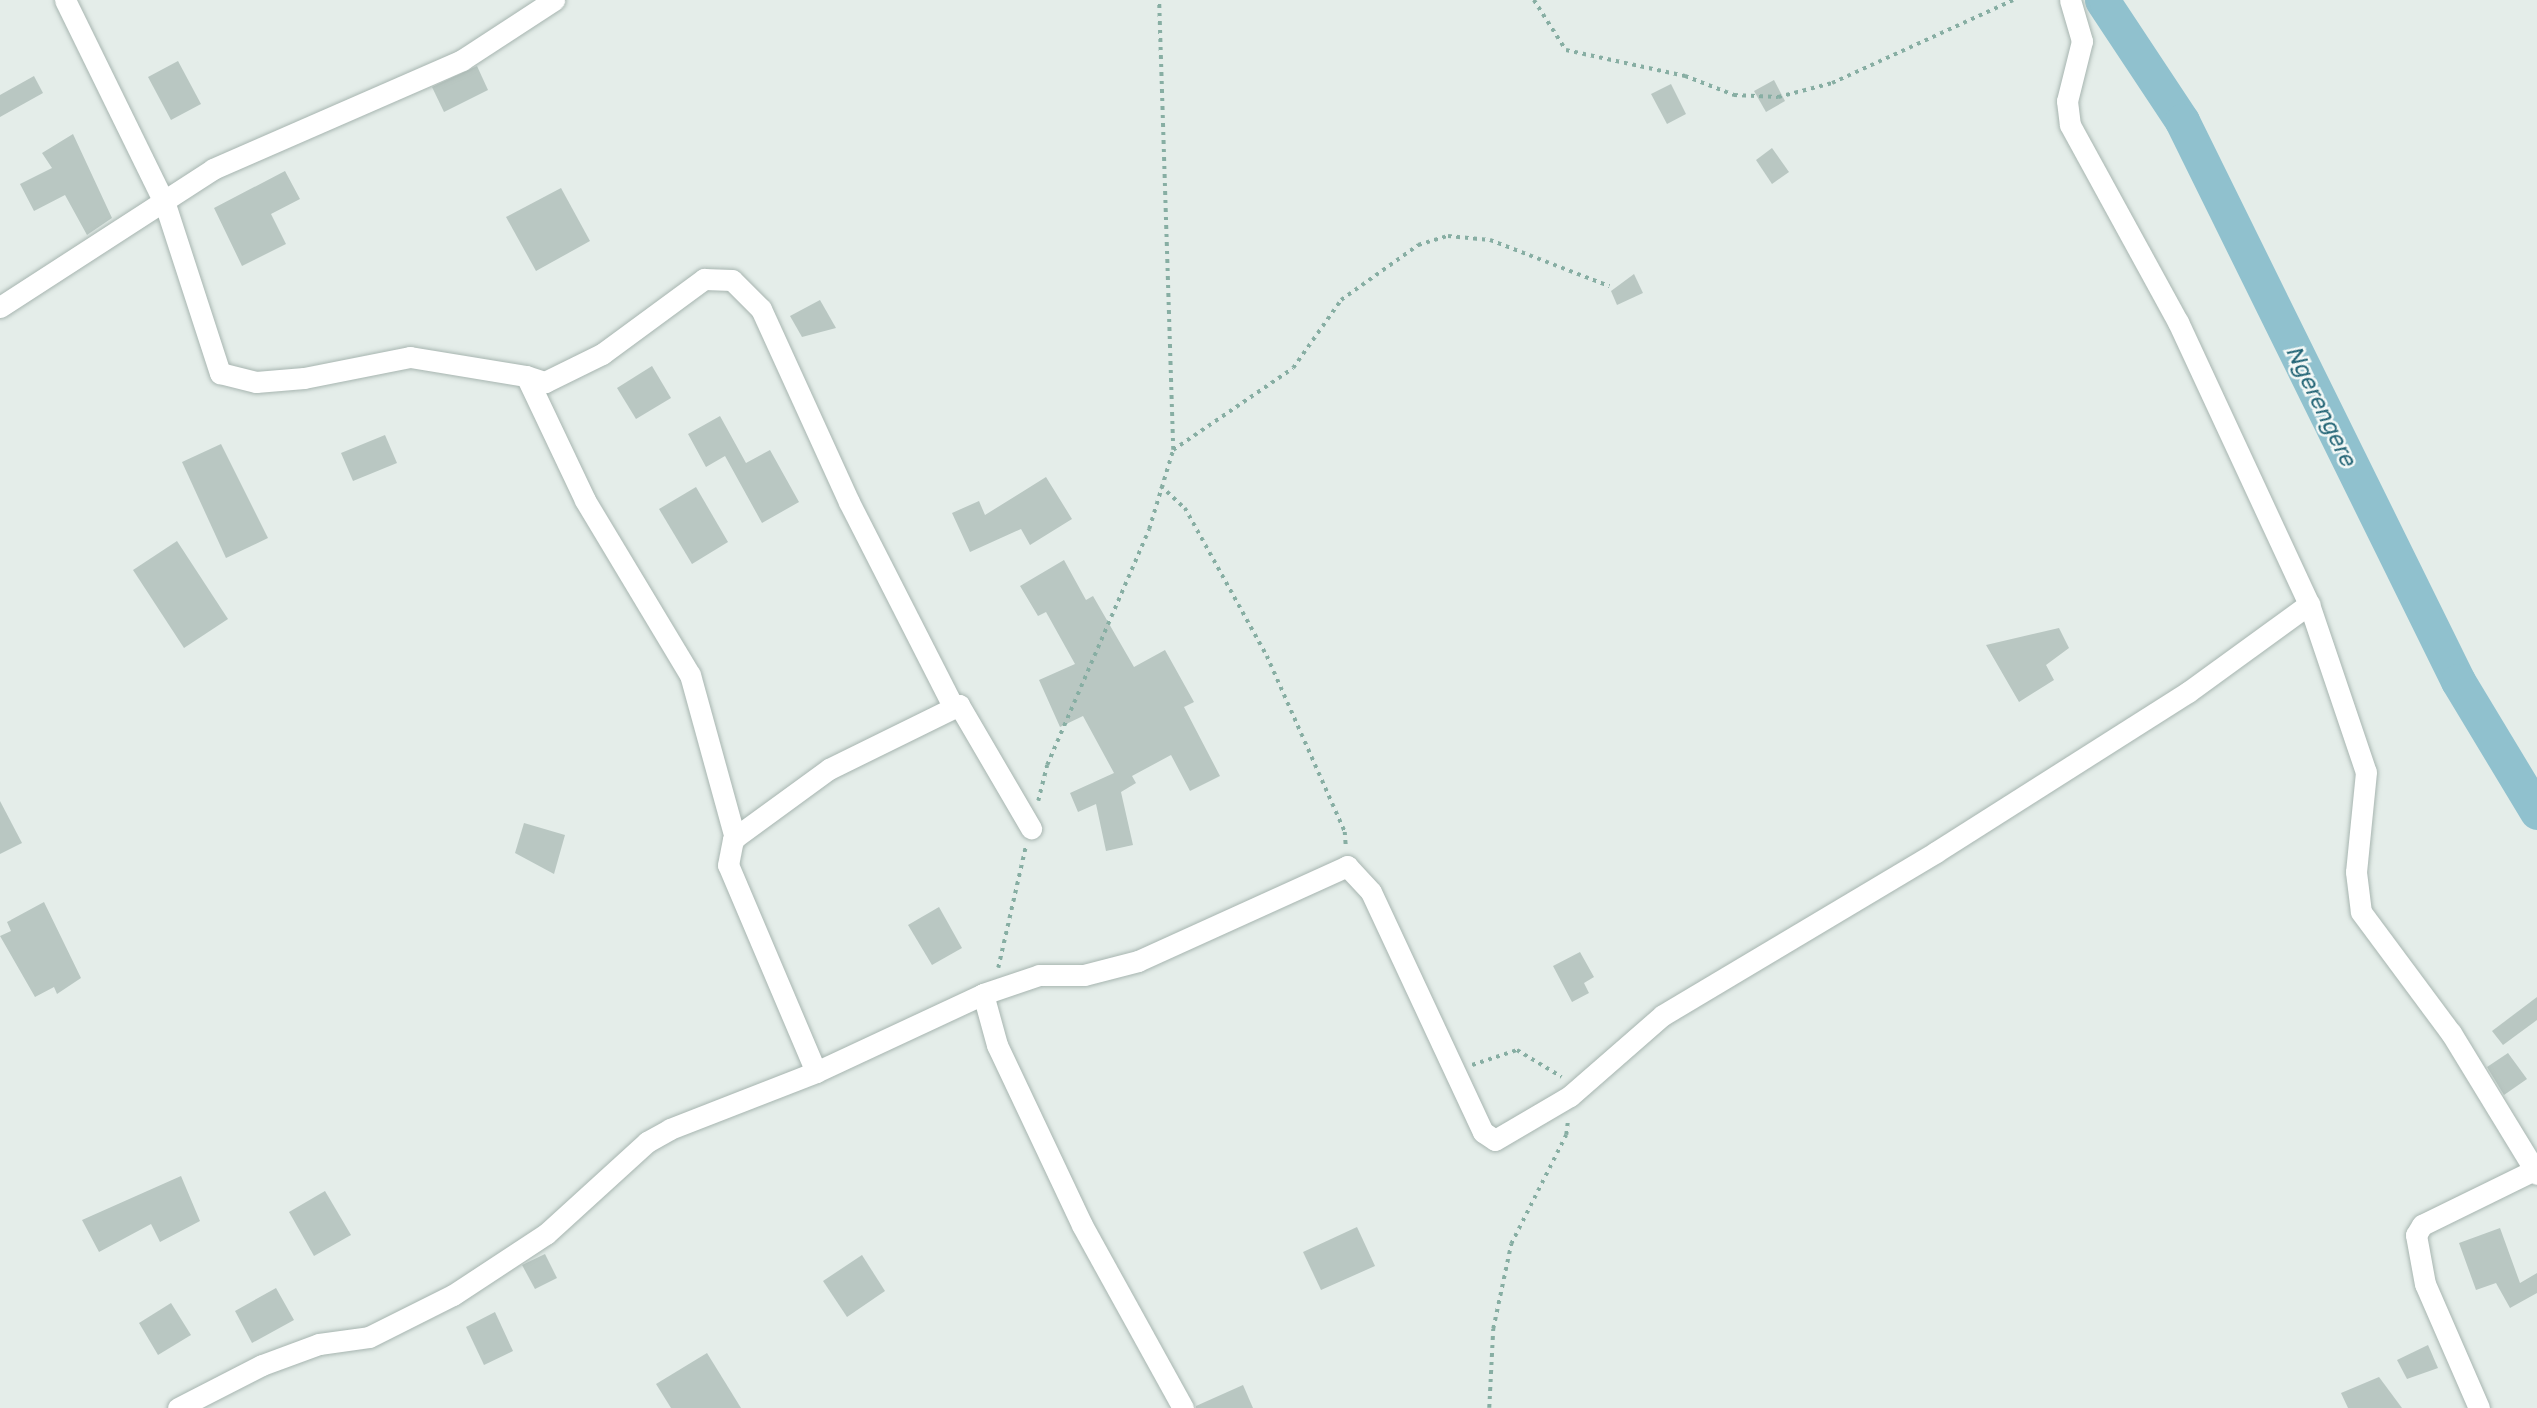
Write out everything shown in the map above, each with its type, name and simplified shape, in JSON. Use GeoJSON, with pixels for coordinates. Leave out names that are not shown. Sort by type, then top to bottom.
{"type":"FeatureCollection","features":[{"type":"Feature","properties":{"kind":"street"},"geometry":{"type":"LineString","coordinates":[[65,0],[165,204],[220,373],[256,382],[292,379],[410,357],[526,376],[545,382],[603,354],[704,279],[732,280],[761,309],[954,708]]}},
{"type":"Feature","properties":{"kind":"street"},"geometry":{"type":"LineString","coordinates":[[0,307],[165,204],[214,169],[462,60],[554,0]]}},
{"type":"Feature","properties":{"kind":"street"},"geometry":{"type":"LineString","coordinates":[[2070,0],[2082,41],[2067,101],[2070,125],[2178,322],[2309,604],[2366,772],[2356,872],[2361,912],[2451,1033],[2535,1172],[2422,1225],[2416,1235],[2425,1284],[2479,1408]]}},
{"type":"Feature","properties":{"kind":"street"},"geometry":{"type":"LineString","coordinates":[[526,376],[586,500],[690,675],[735,838],[728,865],[816,1072]]}},
{"type":"Feature","properties":{"kind":"street"},"geometry":{"type":"LineString","coordinates":[[178,1408],[262,1365],[319,1344],[369,1337],[453,1295],[547,1234],[647,1142],[816,1072],[988,992],[1039,975],[1119,968],[1347,866],[1371,892],[1483,1132],[1495,1140],[1577,1090],[1663,1015],[1936,852],[2218,672],[2309,604]]}},
{"type":"Feature","properties":{"kind":"street"},"geometry":{"type":"LineString","coordinates":[[735,838],[829,769],[959,705],[1031,828]]}},
{"type":"Feature","properties":{"kind":"street"},"geometry":{"type":"LineString","coordinates":[[988,992],[997,1045],[1082,1225],[1183,1408]]}},
{"type":"Feature","properties":{"kind":"path"},"geometry":{"type":"LineString","coordinates":[[988,992],[1046,765],[1149,529],[1173,450],[1159,0]]}},
{"type":"Feature","properties":{"kind":"path"},"geometry":{"type":"LineString","coordinates":[[1534,0],[1566,50],[1685,76],[1734,95],[1778,97],[1832,83],[2013,0]]}},
{"type":"Feature","properties":{"kind":"path"},"geometry":{"type":"LineString","coordinates":[[1173,450],[1293,368],[1341,300],[1418,245],[1448,236],[1490,240],[1609,286]]}},
{"type":"Feature","properties":{"kind":"path"},"geometry":{"type":"LineString","coordinates":[[1161,486],[1185,508],[1267,656],[1345,832],[1347,866]]}},
{"type":"Feature","properties":{"kind":"path"},"geometry":{"type":"LineString","coordinates":[[1452,1062],[1475,1065],[1517,1050],[1577,1090],[1566,1135],[1511,1244],[1493,1329],[1489,1408]]}},
{"type":"Feature","properties":{"kind":"building"},"geometry":{"type":"Polygon","coordinates":[[[178,61],[201,104],[171,120],[148,77],[178,61]]]}},
{"type":"Feature","properties":{"kind":"building"},"geometry":{"type":"Polygon","coordinates":[[[477,66],[488,90],[444,112],[432,87],[477,66]]]}},
{"type":"Feature","properties":{"kind":"building"},"geometry":{"type":"Polygon","coordinates":[[[34,76],[43,93],[0,117],[0,95],[34,76]]]}},
{"type":"Feature","properties":{"kind":"building"},"geometry":{"type":"Polygon","coordinates":[[[1774,80],[1785,101],[1766,112],[1754,91],[1774,80]]]}},
{"type":"Feature","properties":{"kind":"building"},"geometry":{"type":"Polygon","coordinates":[[[1671,84],[1686,114],[1667,124],[1651,94],[1671,84]]]}},
{"type":"Feature","properties":{"kind":"building"},"geometry":{"type":"Polygon","coordinates":[[[73,134],[112,218],[87,235],[65,195],[34,211],[20,184],[52,168],[42,153],[73,134]]]}},
{"type":"Feature","properties":{"kind":"building"},"geometry":{"type":"Polygon","coordinates":[[[1772,148],[1789,172],[1772,184],[1756,160],[1772,148]]]}},
{"type":"Feature","properties":{"kind":"building"},"geometry":{"type":"Polygon","coordinates":[[[285,171],[300,199],[271,214],[286,244],[242,266],[214,208],[285,171]]]}},
{"type":"Feature","properties":{"kind":"building"},"geometry":{"type":"Polygon","coordinates":[[[561,188],[590,241],[536,271],[506,217],[561,188]]]}},
{"type":"Feature","properties":{"kind":"building"},"geometry":{"type":"Polygon","coordinates":[[[1634,274],[1643,293],[1617,305],[1611,291],[1634,274]]]}},
{"type":"Feature","properties":{"kind":"building"},"geometry":{"type":"Polygon","coordinates":[[[820,300],[836,328],[802,337],[790,316],[820,300]]]}},
{"type":"Feature","properties":{"kind":"building"},"geometry":{"type":"Polygon","coordinates":[[[652,366],[671,398],[636,419],[617,388],[652,366]]]}},
{"type":"Feature","properties":{"kind":"building"},"geometry":{"type":"Polygon","coordinates":[[[720,416],[746,463],[770,450],[799,502],[762,523],[725,456],[706,467],[688,434],[720,416]]]}},
{"type":"Feature","properties":{"kind":"building"},"geometry":{"type":"Polygon","coordinates":[[[385,435],[397,463],[353,481],[341,453],[385,435]]]}},
{"type":"Feature","properties":{"kind":"building"},"geometry":{"type":"Polygon","coordinates":[[[221,444],[268,538],[226,558],[182,462],[221,444]]]}},
{"type":"Feature","properties":{"kind":"building"},"geometry":{"type":"Polygon","coordinates":[[[1046,477],[1072,519],[1030,545],[1021,529],[970,552],[952,513],[979,501],[985,515],[1046,477]]]}},
{"type":"Feature","properties":{"kind":"building"},"geometry":{"type":"Polygon","coordinates":[[[696,487],[728,542],[692,564],[659,509],[696,487]]]}},
{"type":"Feature","properties":{"kind":"building"},"geometry":{"type":"Polygon","coordinates":[[[177,541],[228,619],[184,648],[133,570],[177,541]]]}},
{"type":"Feature","properties":{"kind":"building"},"geometry":{"type":"Polygon","coordinates":[[[1064,560],[1086,600],[1093,596],[1134,667],[1165,650],[1194,702],[1184,707],[1220,776],[1190,791],[1171,755],[1132,776],[1136,783],[1121,792],[1133,845],[1106,851],[1096,804],[1078,812],[1070,793],[1114,773],[1083,716],[1060,727],[1039,680],[1075,664],[1046,612],[1038,616],[1020,586],[1064,560]]]}},
{"type":"Feature","properties":{"kind":"building"},"geometry":{"type":"Polygon","coordinates":[[[2059,628],[2069,648],[2046,665],[2054,680],[2019,702],[1986,645],[2059,628]]]}},
{"type":"Feature","properties":{"kind":"building"},"geometry":{"type":"Polygon","coordinates":[[[0,801],[22,843],[0,854],[0,801]]]}},
{"type":"Feature","properties":{"kind":"building"},"geometry":{"type":"Polygon","coordinates":[[[524,823],[565,835],[554,874],[515,853],[524,823]]]}},
{"type":"Feature","properties":{"kind":"building"},"geometry":{"type":"Polygon","coordinates":[[[44,902],[81,978],[57,994],[54,987],[35,997],[0,936],[11,931],[7,922],[44,902]]]}},
{"type":"Feature","properties":{"kind":"building"},"geometry":{"type":"Polygon","coordinates":[[[939,907],[962,948],[932,965],[908,925],[939,907]]]}},
{"type":"Feature","properties":{"kind":"building"},"geometry":{"type":"Polygon","coordinates":[[[1580,952],[1594,977],[1584,983],[1589,993],[1572,1002],[1553,966],[1580,952]]]}},
{"type":"Feature","properties":{"kind":"building"},"geometry":{"type":"Polygon","coordinates":[[[2537,997],[2537,1020],[2503,1045],[2492,1031],[2537,997]]]}},
{"type":"Feature","properties":{"kind":"building"},"geometry":{"type":"Polygon","coordinates":[[[2508,1053],[2527,1079],[2504,1095],[2487,1067],[2508,1053]]]}},
{"type":"Feature","properties":{"kind":"building"},"geometry":{"type":"Polygon","coordinates":[[[181,1176],[200,1221],[160,1242],[151,1224],[99,1252],[82,1220],[181,1176]]]}},
{"type":"Feature","properties":{"kind":"building"},"geometry":{"type":"Polygon","coordinates":[[[325,1191],[351,1235],[314,1256],[289,1212],[325,1191]]]}},
{"type":"Feature","properties":{"kind":"building"},"geometry":{"type":"Polygon","coordinates":[[[1357,1227],[1375,1266],[1321,1290],[1303,1252],[1357,1227]]]}},
{"type":"Feature","properties":{"kind":"building"},"geometry":{"type":"Polygon","coordinates":[[[2500,1228],[2520,1283],[2537,1273],[2537,1293],[2510,1308],[2496,1283],[2476,1290],[2459,1243],[2500,1228]]]}},
{"type":"Feature","properties":{"kind":"building"},"geometry":{"type":"Polygon","coordinates":[[[545,1254],[557,1278],[535,1289],[522,1265],[545,1254]]]}},
{"type":"Feature","properties":{"kind":"building"},"geometry":{"type":"Polygon","coordinates":[[[862,1255],[885,1291],[847,1317],[823,1281],[862,1255]]]}},
{"type":"Feature","properties":{"kind":"building"},"geometry":{"type":"Polygon","coordinates":[[[276,1288],[294,1320],[252,1343],[235,1311],[276,1288]]]}},
{"type":"Feature","properties":{"kind":"building"},"geometry":{"type":"Polygon","coordinates":[[[171,1303],[191,1335],[158,1355],[139,1323],[171,1303]]]}},
{"type":"Feature","properties":{"kind":"building"},"geometry":{"type":"Polygon","coordinates":[[[495,1312],[513,1351],[484,1365],[466,1327],[495,1312]]]}},
{"type":"Feature","properties":{"kind":"building"},"geometry":{"type":"Polygon","coordinates":[[[2428,1345],[2438,1368],[2407,1379],[2397,1360],[2428,1345]]]}},
{"type":"Feature","properties":{"kind":"building"},"geometry":{"type":"Polygon","coordinates":[[[707,1353],[741,1408],[671,1408],[656,1384],[707,1353]]]}},
{"type":"Feature","properties":{"kind":"building"},"geometry":{"type":"Polygon","coordinates":[[[2379,1377],[2402,1408],[2348,1408],[2341,1393],[2379,1377]]]}},
{"type":"Feature","properties":{"kind":"building"},"geometry":{"type":"Polygon","coordinates":[[[1243,1385],[1253,1408],[1196,1408],[1196,1406],[1243,1385]]]}},
{"type":"Feature","properties":{"kind":"waterway","name":"Ngerengere"},"geometry":{"type":"LineString","coordinates":[[2102,0],[2182,121],[2458,681],[2537,812]]}}]}
